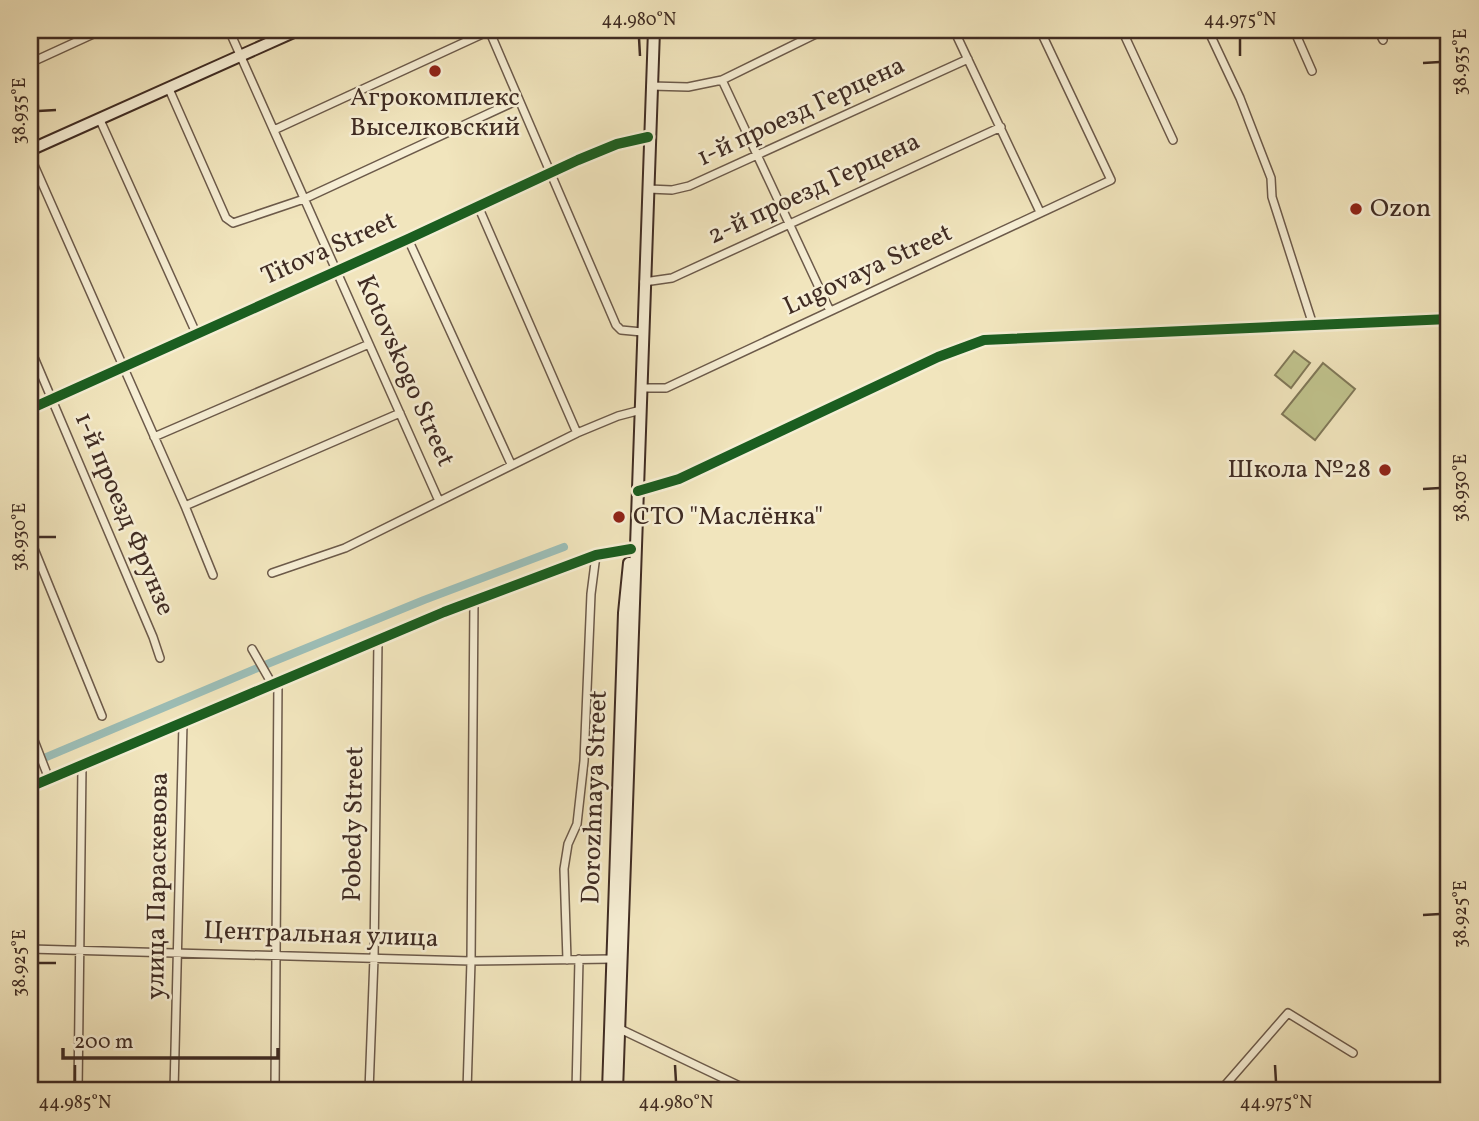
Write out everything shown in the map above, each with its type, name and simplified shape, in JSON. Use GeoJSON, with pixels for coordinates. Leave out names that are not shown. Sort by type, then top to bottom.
{"type":"FeatureCollection","features":[{"type":"Feature","properties":{"kind":"main road"},"geometry":{"type":"LineString","coordinates":[[30,150],[298,30]]}},
{"type":"Feature","properties":{"kind":"main road","name":"Dorozhnaya Street"},"geometry":{"type":"LineString","coordinates":[[608,1091],[615,1028],[638,505],[653,30]]}},
{"type":"Feature","properties":{"kind":"main road","name":"Dorozhnaya Street"},"geometry":{"type":"LineString","coordinates":[[617,1091],[612,959],[624,613],[638,505]]}},
{"type":"Feature","properties":{"kind":"street"},"geometry":{"type":"LineString","coordinates":[[30,63],[102,30]]}},
{"type":"Feature","properties":{"kind":"street","name":"Kotovskogo Street"},"geometry":{"type":"LineString","coordinates":[[229,30],[439,501]]}},
{"type":"Feature","properties":{"kind":"street"},"geometry":{"type":"LineString","coordinates":[[274,130],[489,30],[616,325],[621,330],[642,332]]}},
{"type":"Feature","properties":{"kind":"street"},"geometry":{"type":"LineString","coordinates":[[651,86],[688,87],[722,80],[824,30]]}},
{"type":"Feature","properties":{"kind":"street"},"geometry":{"type":"LineString","coordinates":[[954,30],[1040,212]]}},
{"type":"Feature","properties":{"kind":"street","name":"Lugovaya Street"},"geometry":{"type":"LineString","coordinates":[[642,388],[666,388],[1111,180],[1040,30]]}},
{"type":"Feature","properties":{"kind":"street"},"geometry":{"type":"LineString","coordinates":[[1122,30],[1173,140]]}},
{"type":"Feature","properties":{"kind":"street"},"geometry":{"type":"LineString","coordinates":[[1208,30],[1240,98],[1271,178],[1272,197],[1313,325]]}},
{"type":"Feature","properties":{"kind":"street"},"geometry":{"type":"LineString","coordinates":[[1294,30],[1312,71]]}},
{"type":"Feature","properties":{"kind":"street"},"geometry":{"type":"LineString","coordinates":[[1378,30],[1383,40]]}},
{"type":"Feature","properties":{"kind":"street","name":"1-й проезд Герцена"},"geometry":{"type":"LineString","coordinates":[[648,189],[672,190],[690,186],[968,59]]}},
{"type":"Feature","properties":{"kind":"street"},"geometry":{"type":"LineString","coordinates":[[722,80],[830,311]]}},
{"type":"Feature","properties":{"kind":"street"},"geometry":{"type":"LineString","coordinates":[[169,89],[229,222],[237,223],[304,199],[518,100]]}},
{"type":"Feature","properties":{"kind":"street"},"geometry":{"type":"LineString","coordinates":[[100,120],[196,333]]}},
{"type":"Feature","properties":{"kind":"street","name":"2-й проезд Герцена"},"geometry":{"type":"LineString","coordinates":[[643,282],[672,278],[1001,127]]}},
{"type":"Feature","properties":{"kind":"street","name":"Titova Street"},"geometry":{"type":"LineString","coordinates":[[30,409],[549,173],[617,144],[649,137]]}},
{"type":"Feature","properties":{"kind":"street"},"geometry":{"type":"LineString","coordinates":[[30,156],[213,575]]}},
{"type":"Feature","properties":{"kind":"street"},"geometry":{"type":"LineString","coordinates":[[478,206],[577,433]]}},
{"type":"Feature","properties":{"kind":"street"},"geometry":{"type":"LineString","coordinates":[[408,239],[511,464]]}},
{"type":"Feature","properties":{"kind":"street"},"geometry":{"type":"LineString","coordinates":[[638,491],[679,479],[945,354],[984,340],[1449,319]]}},
{"type":"Feature","properties":{"kind":"street"},"geometry":{"type":"LineString","coordinates":[[154,437],[369,344]]}},
{"type":"Feature","properties":{"kind":"street","name":"1-й проезд Фрунзе"},"geometry":{"type":"LineString","coordinates":[[30,348],[160,658]]}},
{"type":"Feature","properties":{"kind":"street"},"geometry":{"type":"LineString","coordinates":[[272,573],[345,548],[577,433],[618,416],[641,410]]}},
{"type":"Feature","properties":{"kind":"street"},"geometry":{"type":"LineString","coordinates":[[185,506],[400,413]]}},
{"type":"Feature","properties":{"kind":"street"},"geometry":{"type":"LineString","coordinates":[[30,539],[102,716]]}},
{"type":"Feature","properties":{"kind":"street"},"geometry":{"type":"LineString","coordinates":[[30,787],[474,600],[596,555],[631,549]]}},
{"type":"Feature","properties":{"kind":"street"},"geometry":{"type":"LineString","coordinates":[[567,960],[564,869],[568,844],[577,824],[584,761],[590,606],[596,555]]}},
{"type":"Feature","properties":{"kind":"street"},"geometry":{"type":"LineString","coordinates":[[467,1091],[471,961],[474,600]]}},
{"type":"Feature","properties":{"kind":"street","name":"Pobedy Street"},"geometry":{"type":"LineString","coordinates":[[369,1091],[374,958],[378,640]]}},
{"type":"Feature","properties":{"kind":"street"},"geometry":{"type":"LineString","coordinates":[[252,649],[275,683],[275,1091]]}},
{"type":"Feature","properties":{"kind":"street","name":"улица Параскевова"},"geometry":{"type":"LineString","coordinates":[[174,1091],[183,723]]}},
{"type":"Feature","properties":{"kind":"street"},"geometry":{"type":"LineString","coordinates":[[30,730],[49,779]]}},
{"type":"Feature","properties":{"kind":"street"},"geometry":{"type":"LineString","coordinates":[[78,1091],[82,766]]}},
{"type":"Feature","properties":{"kind":"street","name":"Центральная улица"},"geometry":{"type":"LineString","coordinates":[[30,949],[471,961],[612,959]]}},
{"type":"Feature","properties":{"kind":"street"},"geometry":{"type":"LineString","coordinates":[[576,1091],[579,959]]}},
{"type":"Feature","properties":{"kind":"street"},"geometry":{"type":"LineString","coordinates":[[1220,1091],[1288,1013],[1353,1053]]}},
{"type":"Feature","properties":{"kind":"street"},"geometry":{"type":"LineString","coordinates":[[615,1028],[750,1091]]}},
{"type":"Feature","properties":{"kind":"green space"},"geometry":{"type":"Polygon","coordinates":[[[1294,351],[1310,363],[1291,388],[1275,375],[1294,351]]]}},
{"type":"Feature","properties":{"kind":"green space"},"geometry":{"type":"Polygon","coordinates":[[[1323,363],[1355,389],[1315,440],[1282,414],[1323,363]]]}},
{"type":"Feature","properties":{"kind":"waterway"},"geometry":{"type":"LineString","coordinates":[[30,764],[424,600],[564,547]]}},
{"type":"Feature","properties":{"kind":"cycle path"},"geometry":{"type":"LineString","coordinates":[[30,409],[578,160],[617,144],[648,137]]}},
{"type":"Feature","properties":{"kind":"cycle path"},"geometry":{"type":"LineString","coordinates":[[638,491],[679,479],[938,357],[984,340],[1449,319]]}},
{"type":"Feature","properties":{"kind":"cycle path"},"geometry":{"type":"LineString","coordinates":[[30,787],[444,612],[596,555],[631,549]]}},
{"type":"Feature","properties":{"kind":"place","name":"Агрокомплекс Выселковский"},"geometry":{"type":"Point","coordinates":[435,71]}},
{"type":"Feature","properties":{"kind":"place","name":"Ozon"},"geometry":{"type":"Point","coordinates":[1356,209]}},
{"type":"Feature","properties":{"kind":"place","name":"Школа №28"},"geometry":{"type":"Point","coordinates":[1385,470]}},
{"type":"Feature","properties":{"kind":"place","name":"СТО \"Маслёнка\""},"geometry":{"type":"Point","coordinates":[619,517]}}]}
